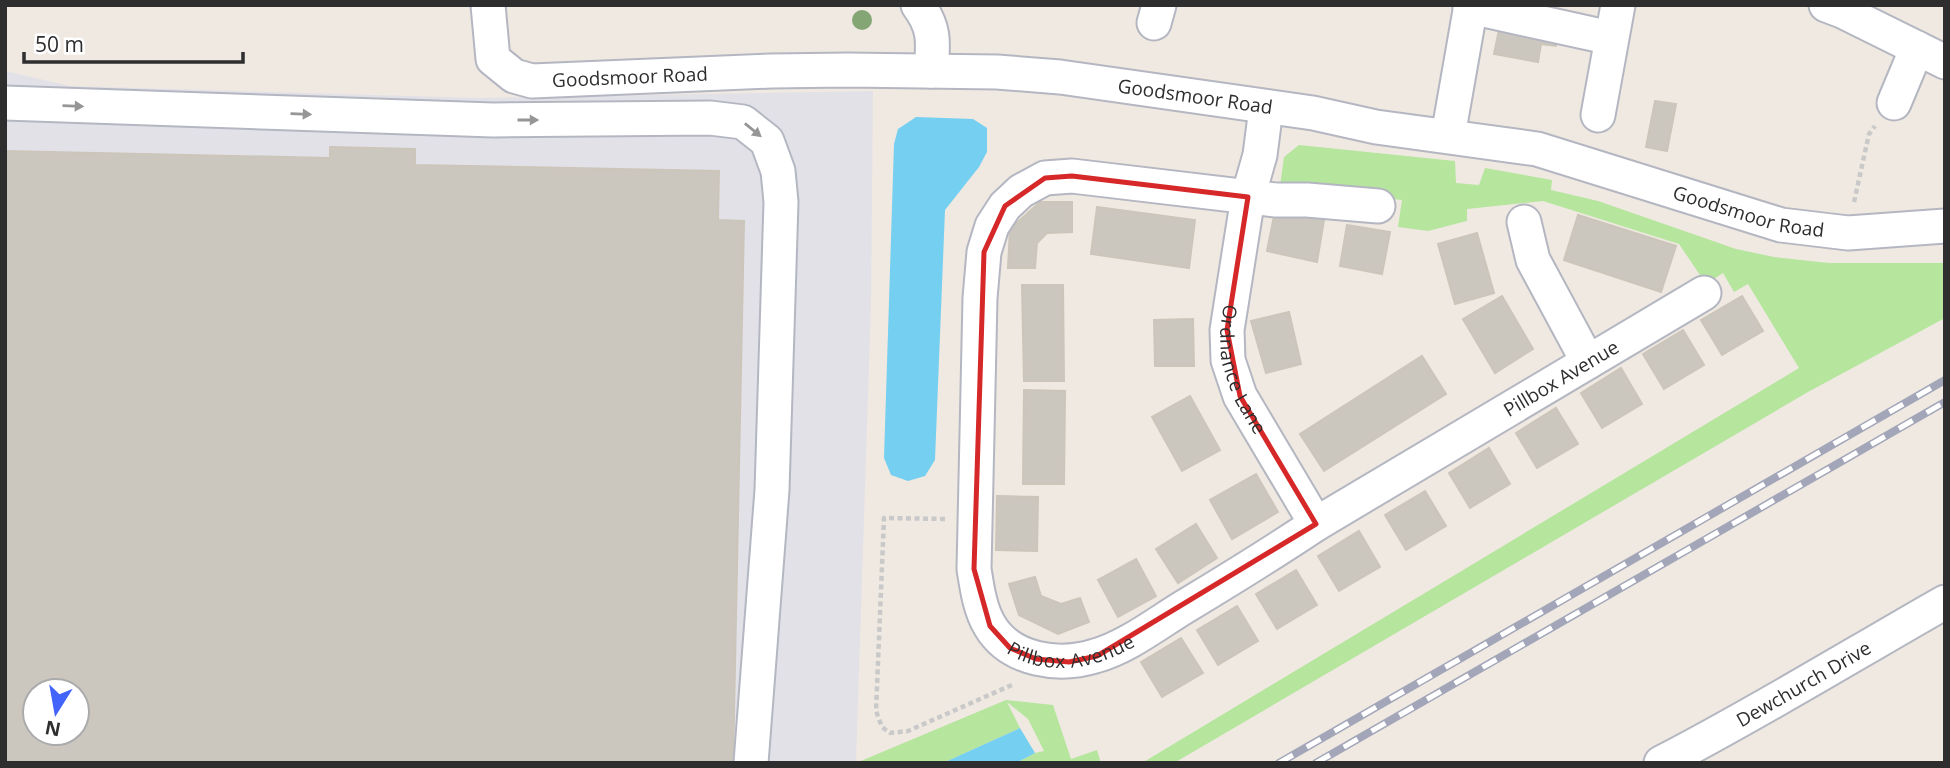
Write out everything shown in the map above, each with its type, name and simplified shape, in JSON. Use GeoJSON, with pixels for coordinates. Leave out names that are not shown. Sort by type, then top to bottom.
{"type":"FeatureCollection","features":[{"type":"Feature","properties":{"kind":"street","name":"Goodsmoor Road"},"geometry":{"type":"LineString","coordinates":[[488,5],[493,60],[513,76],[532,81],[771,71],[997,72],[1060,77],[1313,113],[1376,127],[1537,149],[1780,225],[1848,233],[1945,226]]}},
{"type":"Feature","properties":{"kind":"street"},"geometry":{"type":"LineString","coordinates":[[918,5],[929,19],[933,43],[931,71]]}},
{"type":"Feature","properties":{"kind":"street"},"geometry":{"type":"LineString","coordinates":[[1598,115],[1618,5]]}},
{"type":"Feature","properties":{"kind":"street"},"geometry":{"type":"LineString","coordinates":[[1826,5],[1931,55],[1894,103]]}},
{"type":"Feature","properties":{"kind":"street"},"geometry":{"type":"LineString","coordinates":[[1448,136],[1471,6],[1611,38]]}},
{"type":"Feature","properties":{"kind":"street"},"geometry":{"type":"LineString","coordinates":[[5,103],[493,120],[710,118],[743,122],[767,141],[778,171],[781,202],[772,491],[751,763]]}},
{"type":"Feature","properties":{"kind":"street","name":"Ordnance Lane"},"geometry":{"type":"LineString","coordinates":[[1266,108],[1260,155],[1248,197],[1227,330],[1228,360],[1240,396],[1316,524]]}},
{"type":"Feature","properties":{"kind":"street","name":"Pillbox Avenue"},"geometry":{"type":"LineString","coordinates":[[1248,197],[1072,176],[1045,178],[1021,191],[1005,206],[992,226],[984,251],[981,298],[974,569],[978,594],[990,626],[1010,648],[1036,659],[1069,662],[1097,656],[1125,642],[1316,524],[1704,293]]}},
{"type":"Feature","properties":{"kind":"street"},"geometry":{"type":"LineString","coordinates":[[1248,197],[1378,206]]}},
{"type":"Feature","properties":{"kind":"street"},"geometry":{"type":"LineString","coordinates":[[1524,222],[1533,260],[1588,362]]}},
{"type":"Feature","properties":{"kind":"street","name":"Dewchurch Drive"},"geometry":{"type":"LineString","coordinates":[[1661,763],[1733,726],[1786,692],[1945,602]]}},
{"type":"Feature","properties":{"kind":"path"},"geometry":{"type":"LineString","coordinates":[[1848,233],[1869,134],[1894,103]]}},
{"type":"Feature","properties":{"kind":"path"},"geometry":{"type":"LineString","coordinates":[[975,520],[884,518],[876,711],[882,727],[890,733],[908,731],[1026,680],[1036,659]]}},
{"type":"Feature","properties":{"kind":"highlighted area"},"geometry":{"type":"Polygon","coordinates":[[[1072,176],[1248,197],[1227,330],[1240,396],[1316,524],[1097,656],[1069,662],[1036,659],[1010,648],[990,626],[974,569],[984,252],[1005,206],[1045,178],[1072,176]]]}},
{"type":"Feature","properties":{"kind":"shaded area"},"geometry":{"type":"Polygon","coordinates":[[[5,71],[70,86],[480,98],[873,91],[871,304],[856,763],[5,763],[5,71]]]}},
{"type":"Feature","properties":{"kind":"green space"},"geometry":{"type":"Polygon","coordinates":[[[1299,145],[1455,161],[1456,183],[1479,185],[1485,168],[1552,180],[1551,190],[1598,201],[1736,249],[1774,257],[1829,263],[1945,263],[1945,318],[1808,392],[1174,763],[1142,763],[1799,368],[1748,284],[1734,292],[1723,273],[1706,284],[1679,244],[1543,201],[1467,209],[1467,221],[1428,231],[1398,227],[1402,200],[1280,186],[1284,157],[1299,145]]]}},
{"type":"Feature","properties":{"kind":"green space"},"geometry":{"type":"Polygon","coordinates":[[[1006,700],[1053,705],[1071,759],[1097,750],[1101,763],[1016,763],[1044,751],[1028,719],[1007,702],[1020,728],[943,763],[856,763],[1006,700]]]}},
{"type":"Feature","properties":{"kind":"water"},"geometry":{"type":"Polygon","coordinates":[[[916,117],[973,119],[987,128],[987,152],[979,167],[945,210],[935,460],[925,476],[908,481],[891,475],[884,458],[894,144],[898,129],[916,117]]]}},
{"type":"Feature","properties":{"kind":"water"},"geometry":{"type":"Polygon","coordinates":[[[1020,728],[1035,753],[1016,763],[943,763],[1020,728]]]}},
{"type":"Feature","properties":{"kind":"building"},"geometry":{"type":"Polygon","coordinates":[[[1499,30],[1559,31],[1556,46],[1541,44],[1538,62],[1494,54],[1499,30]]]}},
{"type":"Feature","properties":{"kind":"building"},"geometry":{"type":"Polygon","coordinates":[[[1655,101],[1676,104],[1667,151],[1646,147],[1655,101]]]}},
{"type":"Feature","properties":{"kind":"building"},"geometry":{"type":"Polygon","coordinates":[[[330,147],[415,149],[415,165],[719,171],[718,220],[744,221],[733,763],[5,763],[5,151],[330,158],[330,147]]]}},
{"type":"Feature","properties":{"kind":"building"},"geometry":{"type":"Polygon","coordinates":[[[1040,202],[1072,202],[1072,232],[1047,233],[1037,243],[1035,268],[1008,268],[1010,229],[1040,202]]]}},
{"type":"Feature","properties":{"kind":"building"},"geometry":{"type":"Polygon","coordinates":[[[1097,207],[1195,220],[1189,268],[1091,254],[1097,207]]]}},
{"type":"Feature","properties":{"kind":"building"},"geometry":{"type":"Polygon","coordinates":[[[1275,211],[1324,220],[1317,262],[1267,251],[1275,211]]]}},
{"type":"Feature","properties":{"kind":"building"},"geometry":{"type":"Polygon","coordinates":[[[1578,215],[1676,246],[1661,292],[1564,260],[1578,215]]]}},
{"type":"Feature","properties":{"kind":"building"},"geometry":{"type":"Polygon","coordinates":[[[1347,225],[1390,232],[1382,274],[1340,266],[1347,225]]]}},
{"type":"Feature","properties":{"kind":"building"},"geometry":{"type":"Polygon","coordinates":[[[1477,233],[1494,293],[1455,304],[1438,244],[1477,233]]]}},
{"type":"Feature","properties":{"kind":"building"},"geometry":{"type":"Polygon","coordinates":[[[1022,285],[1063,285],[1064,381],[1024,381],[1022,285]]]}},
{"type":"Feature","properties":{"kind":"building"},"geometry":{"type":"Polygon","coordinates":[[[1502,296],[1533,349],[1495,373],[1463,319],[1502,296]]]}},
{"type":"Feature","properties":{"kind":"building"},"geometry":{"type":"Polygon","coordinates":[[[1742,296],[1763,331],[1722,355],[1701,320],[1742,296]]]}},
{"type":"Feature","properties":{"kind":"building"},"geometry":{"type":"Polygon","coordinates":[[[1289,312],[1301,364],[1266,373],[1251,321],[1289,312]]]}},
{"type":"Feature","properties":{"kind":"building"},"geometry":{"type":"Polygon","coordinates":[[[1193,319],[1194,366],[1155,366],[1154,320],[1193,319]]]}},
{"type":"Feature","properties":{"kind":"building"},"geometry":{"type":"Polygon","coordinates":[[[1683,330],[1704,365],[1664,389],[1643,354],[1683,330]]]}},
{"type":"Feature","properties":{"kind":"building"},"geometry":{"type":"Polygon","coordinates":[[[1422,356],[1446,394],[1324,471],[1300,434],[1422,356]]]}},
{"type":"Feature","properties":{"kind":"building"},"geometry":{"type":"Polygon","coordinates":[[[1621,368],[1642,404],[1602,428],[1581,393],[1621,368]]]}},
{"type":"Feature","properties":{"kind":"building"},"geometry":{"type":"Polygon","coordinates":[[[1024,390],[1065,391],[1064,484],[1023,484],[1024,390]]]}},
{"type":"Feature","properties":{"kind":"building"},"geometry":{"type":"Polygon","coordinates":[[[1190,396],[1220,450],[1182,471],[1152,417],[1190,396]]]}},
{"type":"Feature","properties":{"kind":"building"},"geometry":{"type":"Polygon","coordinates":[[[1556,408],[1578,444],[1537,468],[1516,433],[1556,408]]]}},
{"type":"Feature","properties":{"kind":"building"},"geometry":{"type":"Polygon","coordinates":[[[1489,448],[1510,484],[1470,508],[1449,473],[1489,448]]]}},
{"type":"Feature","properties":{"kind":"building"},"geometry":{"type":"Polygon","coordinates":[[[1256,474],[1278,512],[1232,539],[1210,500],[1256,474]]]}},
{"type":"Feature","properties":{"kind":"building"},"geometry":{"type":"Polygon","coordinates":[[[1425,491],[1446,526],[1406,550],[1385,515],[1425,491]]]}},
{"type":"Feature","properties":{"kind":"building"},"geometry":{"type":"Polygon","coordinates":[[[997,496],[1038,497],[1037,551],[996,550],[997,496]]]}},
{"type":"Feature","properties":{"kind":"building"},"geometry":{"type":"Polygon","coordinates":[[[1196,524],[1217,558],[1178,583],[1156,549],[1196,524]]]}},
{"type":"Feature","properties":{"kind":"building"},"geometry":{"type":"Polygon","coordinates":[[[1359,531],[1380,567],[1339,591],[1318,556],[1359,531]]]}},
{"type":"Feature","properties":{"kind":"building"},"geometry":{"type":"Polygon","coordinates":[[[1136,559],[1156,596],[1118,617],[1098,580],[1136,559]]]}},
{"type":"Feature","properties":{"kind":"building"},"geometry":{"type":"Polygon","coordinates":[[[1296,570],[1317,605],[1277,629],[1256,594],[1296,570]]]}},
{"type":"Feature","properties":{"kind":"building"},"geometry":{"type":"Polygon","coordinates":[[[1035,577],[1041,596],[1061,604],[1080,598],[1089,622],[1058,634],[1019,615],[1009,584],[1035,577]]]}},
{"type":"Feature","properties":{"kind":"building"},"geometry":{"type":"Polygon","coordinates":[[[1237,606],[1258,641],[1218,665],[1197,630],[1237,606]]]}},
{"type":"Feature","properties":{"kind":"building"},"geometry":{"type":"Polygon","coordinates":[[[1181,638],[1203,673],[1162,697],[1141,662],[1181,638]]]}},
{"type":"Feature","properties":{"kind":"railway"},"geometry":{"type":"LineString","coordinates":[[1279,763],[1945,380]]}},
{"type":"Feature","properties":{"kind":"railway"},"geometry":{"type":"LineString","coordinates":[[1316,763],[1945,402]]}}]}
